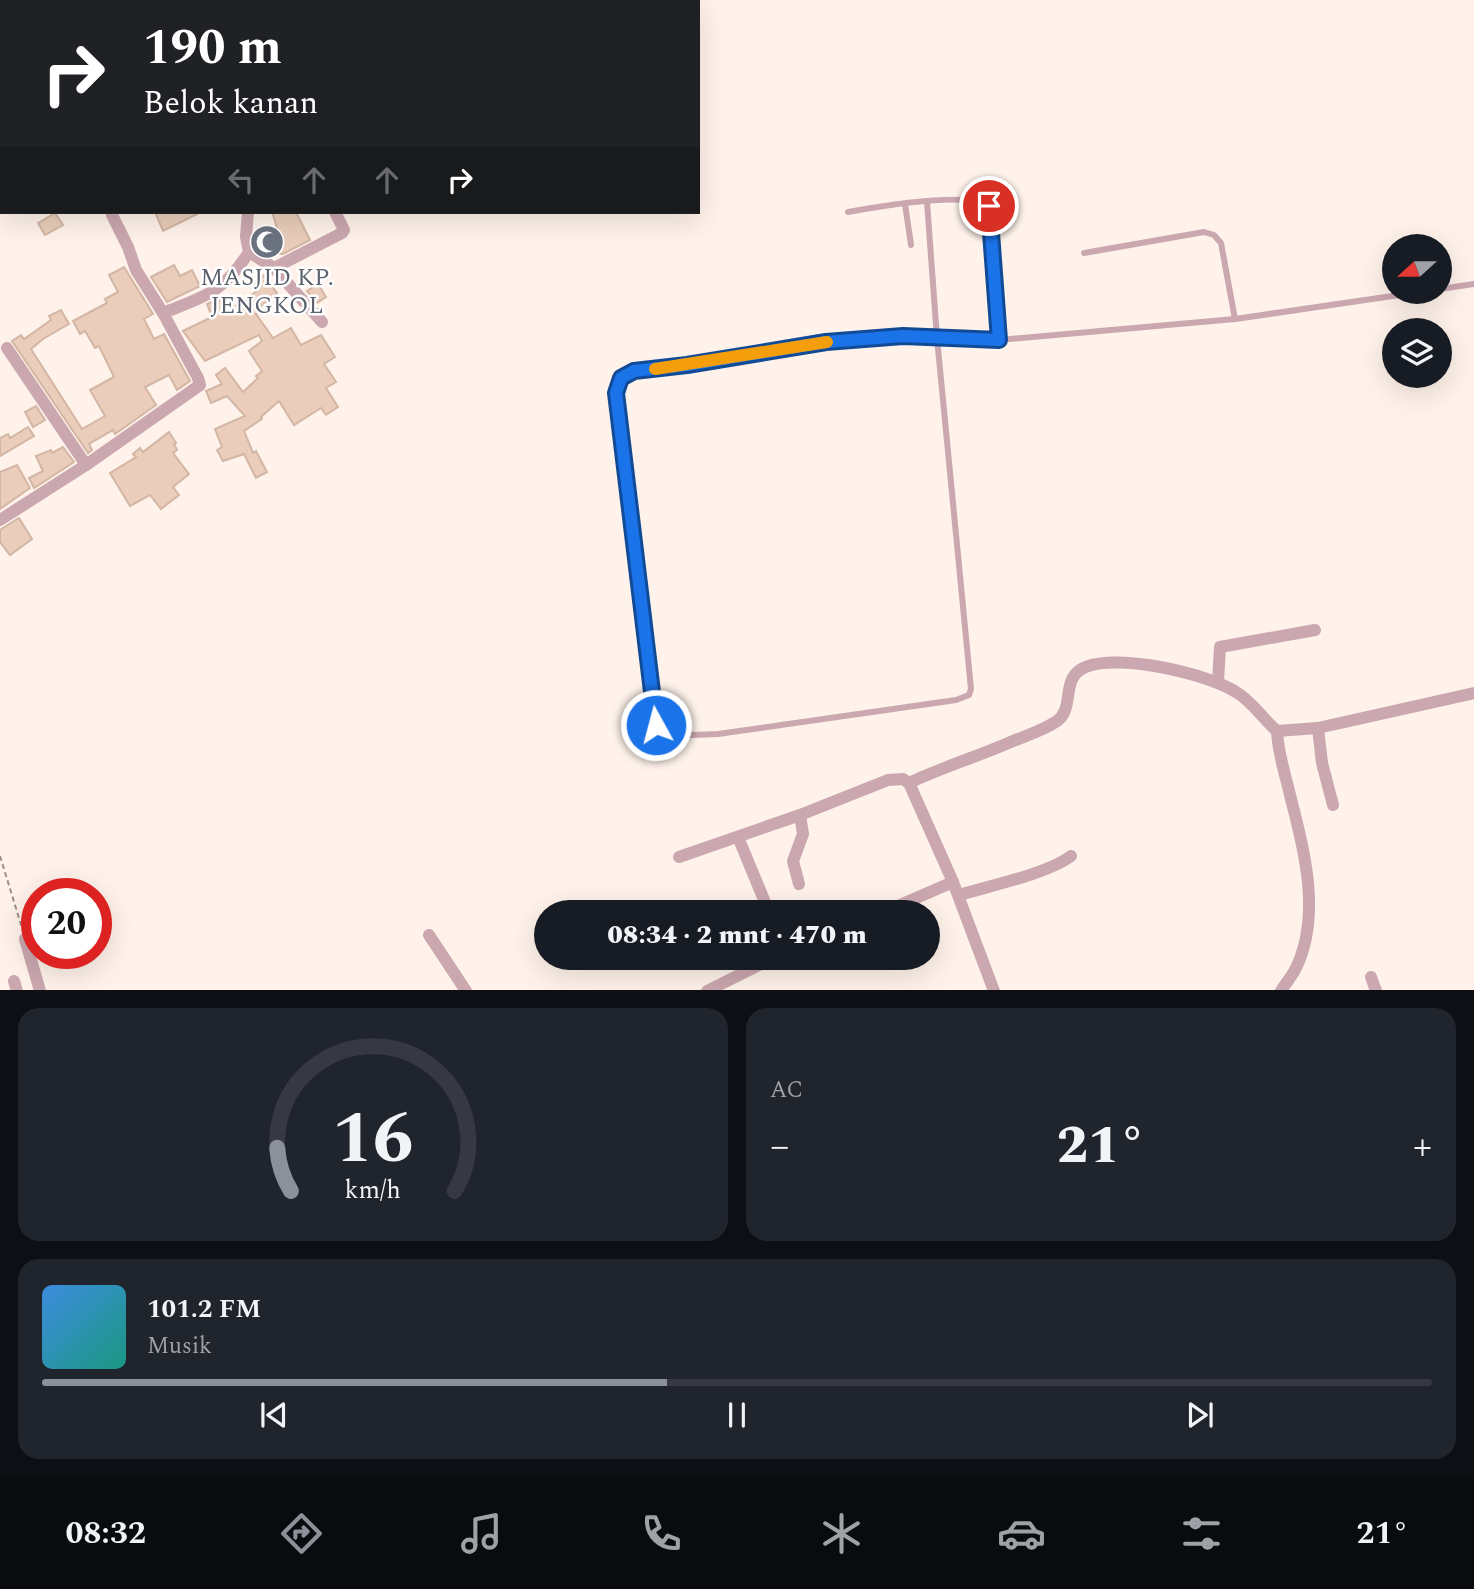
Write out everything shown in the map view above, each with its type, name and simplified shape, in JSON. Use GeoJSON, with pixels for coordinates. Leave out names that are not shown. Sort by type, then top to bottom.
{"type":"FeatureCollection","features":[{"type":"Feature","properties":{"kind":"street"},"geometry":{"type":"LineString","coordinates":[[163,313],[208,295],[232,277],[249,252],[246,237],[248,214]]}},
{"type":"Feature","properties":{"kind":"street"},"geometry":{"type":"LineString","coordinates":[[274,268],[342,233],[344,230],[336,214]]}},
{"type":"Feature","properties":{"kind":"street"},"geometry":{"type":"LineString","coordinates":[[0,520],[86,465],[200,385],[163,313],[134,266],[112,215]]}},
{"type":"Feature","properties":{"kind":"street"},"geometry":{"type":"LineString","coordinates":[[249,252],[274,268],[323,322]]}},
{"type":"Feature","properties":{"kind":"street"},"geometry":{"type":"LineString","coordinates":[[7,348],[86,465]]}},
{"type":"Feature","properties":{"kind":"street"},"geometry":{"type":"LineString","coordinates":[[1218,682],[1220,646],[1315,630]]}},
{"type":"Feature","properties":{"kind":"street"},"geometry":{"type":"LineString","coordinates":[[909,783],[1033,733],[1060,719],[1071,680],[1082,668],[1100,663],[1127,664],[1170,669],[1218,682],[1241,695],[1277,731],[1278,748],[1301,836],[1309,901],[1305,940],[1296,967],[1281,990]]}},
{"type":"Feature","properties":{"kind":"street"},"geometry":{"type":"LineString","coordinates":[[1277,731],[1318,728],[1474,692]]}},
{"type":"Feature","properties":{"kind":"street"},"geometry":{"type":"LineString","coordinates":[[1318,728],[1322,763],[1332,805]]}},
{"type":"Feature","properties":{"kind":"street"},"geometry":{"type":"LineString","coordinates":[[679,857],[800,815],[888,780],[903,779],[909,783],[959,895],[994,990]]}},
{"type":"Feature","properties":{"kind":"street"},"geometry":{"type":"LineString","coordinates":[[799,884],[793,861],[803,834],[800,815]]}},
{"type":"Feature","properties":{"kind":"street"},"geometry":{"type":"LineString","coordinates":[[738,836],[764,900]]}},
{"type":"Feature","properties":{"kind":"street"},"geometry":{"type":"LineString","coordinates":[[959,895],[1060,863],[1071,856]]}},
{"type":"Feature","properties":{"kind":"street"},"geometry":{"type":"LineString","coordinates":[[912,900],[953,882]]}},
{"type":"Feature","properties":{"kind":"street"},"geometry":{"type":"LineString","coordinates":[[429,935],[466,990]]}},
{"type":"Feature","properties":{"kind":"street"},"geometry":{"type":"LineString","coordinates":[[34,969],[40,990]]}},
{"type":"Feature","properties":{"kind":"street"},"geometry":{"type":"LineString","coordinates":[[706,990],[748,970]]}},
{"type":"Feature","properties":{"kind":"street"},"geometry":{"type":"LineString","coordinates":[[1371,977],[1376,990]]}},
{"type":"Feature","properties":{"kind":"lane"},"geometry":{"type":"LineString","coordinates":[[848,212],[905,204],[972,200],[989,206],[999,340]]}},
{"type":"Feature","properties":{"kind":"lane"},"geometry":{"type":"LineString","coordinates":[[927,202],[937,338],[971,689],[969,695],[947,701],[718,734],[665,736],[656,725],[616,393],[621,378],[634,371],[826,342],[903,336],[937,338],[999,340],[1235,319],[1382,298]]}},
{"type":"Feature","properties":{"kind":"lane"},"geometry":{"type":"LineString","coordinates":[[905,204],[911,245]]}},
{"type":"Feature","properties":{"kind":"lane"},"geometry":{"type":"LineString","coordinates":[[1084,253],[1204,232],[1214,235],[1221,243],[1235,319]]}},
{"type":"Feature","properties":{"kind":"lane"},"geometry":{"type":"LineString","coordinates":[[1452,288],[1474,285]]}},
{"type":"Feature","properties":{"kind":"path"},"geometry":{"type":"LineString","coordinates":[[0,856],[21,926]]}},
{"type":"Feature","properties":{"kind":"building"},"geometry":{"type":"Polygon","coordinates":[[[56,214],[63,225],[45,235],[38,223],[56,214]]]}},
{"type":"Feature","properties":{"kind":"building"},"geometry":{"type":"Polygon","coordinates":[[[156,214],[197,214],[163,231],[156,214]]]}},
{"type":"Feature","properties":{"kind":"building"},"geometry":{"type":"Polygon","coordinates":[[[273,214],[297,214],[310,240],[283,254],[267,253],[257,247],[258,230],[278,231],[273,214]]]}},
{"type":"Feature","properties":{"kind":"building"},"geometry":{"type":"Polygon","coordinates":[[[174,265],[180,276],[192,270],[200,286],[167,302],[151,277],[174,265]]]}},
{"type":"Feature","properties":{"kind":"building"},"geometry":{"type":"Polygon","coordinates":[[[124,267],[153,314],[144,319],[154,339],[164,334],[190,381],[177,390],[169,375],[145,387],[156,405],[115,434],[113,430],[89,444],[92,450],[88,453],[12,341],[21,335],[24,339],[51,320],[49,316],[61,310],[69,324],[31,349],[82,429],[105,416],[90,390],[114,377],[99,346],[95,348],[85,331],[80,334],[73,321],[107,303],[105,299],[118,292],[109,275],[124,267]]]}},
{"type":"Feature","properties":{"kind":"building"},"geometry":{"type":"Polygon","coordinates":[[[264,275],[277,293],[256,310],[256,314],[273,338],[291,328],[301,345],[321,335],[335,357],[324,364],[336,382],[326,388],[338,407],[326,415],[321,408],[294,425],[279,401],[261,417],[262,419],[244,431],[253,453],[256,451],[267,472],[256,478],[244,454],[223,461],[217,450],[222,447],[215,429],[245,416],[227,396],[211,403],[206,391],[222,384],[216,375],[225,368],[243,392],[262,371],[249,351],[262,341],[259,335],[205,361],[183,331],[212,317],[207,304],[219,299],[227,312],[257,291],[252,285],[264,275]]]}},
{"type":"Feature","properties":{"kind":"building"},"geometry":{"type":"Polygon","coordinates":[[[318,284],[326,297],[317,303],[307,291],[318,284]]]}},
{"type":"Feature","properties":{"kind":"building"},"geometry":{"type":"Polygon","coordinates":[[[36,406],[45,420],[33,427],[25,412],[36,406]]]}},
{"type":"Feature","properties":{"kind":"building"},"geometry":{"type":"Polygon","coordinates":[[[28,427],[34,436],[0,456],[0,438],[8,434],[10,438],[28,427]]]}},
{"type":"Feature","properties":{"kind":"building"},"geometry":{"type":"Polygon","coordinates":[[[169,432],[176,443],[174,444],[177,450],[173,453],[189,474],[173,487],[179,495],[161,509],[150,495],[130,506],[110,473],[136,457],[133,454],[140,448],[143,452],[169,432]]]}},
{"type":"Feature","properties":{"kind":"building"},"geometry":{"type":"Polygon","coordinates":[[[63,447],[74,462],[34,488],[29,478],[43,471],[36,456],[51,450],[52,453],[63,447]]]}},
{"type":"Feature","properties":{"kind":"building"},"geometry":{"type":"Polygon","coordinates":[[[17,465],[30,488],[0,509],[0,472],[17,465]]]}},
{"type":"Feature","properties":{"kind":"building"},"geometry":{"type":"Polygon","coordinates":[[[19,518],[32,539],[10,555],[0,542],[0,530],[19,518]]]}},
{"type":"Feature","properties":{"kind":"slow traffic"},"geometry":{"type":"LineString","coordinates":[[655,369],[827,342]]}},
{"type":"Feature","properties":{"kind":"place","name":"MASJID KP. JENGKOL"},"geometry":{"type":"Point","coordinates":[267,242]}},
{"type":"Feature","properties":{"kind":"route"},"geometry":{"type":"LineString","coordinates":[[656,725],[616,393],[621,378],[634,371],[826,342],[903,336],[999,340],[989,206]]}}]}
